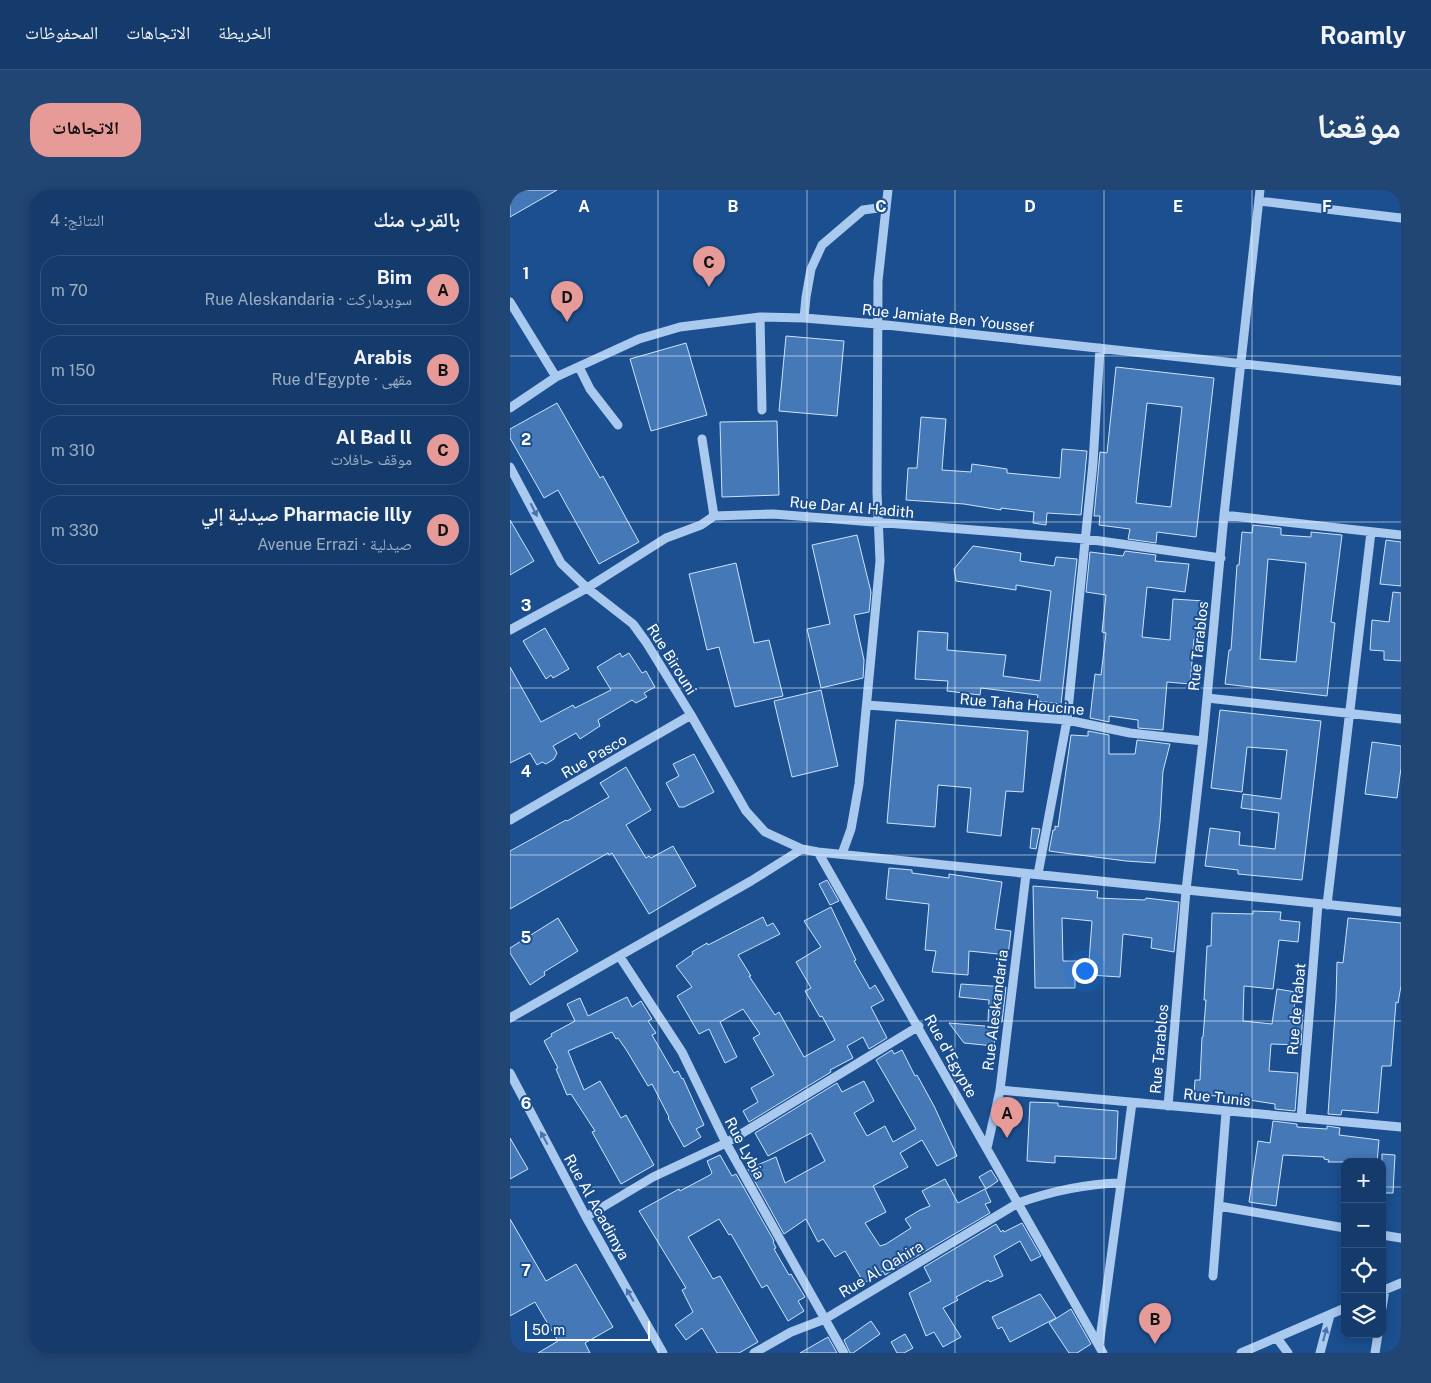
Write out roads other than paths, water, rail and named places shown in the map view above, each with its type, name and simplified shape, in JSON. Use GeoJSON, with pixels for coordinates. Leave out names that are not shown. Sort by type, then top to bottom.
{"type":"FeatureCollection","features":[{"type":"Feature","properties":{"kind":"street"},"geometry":{"type":"LineString","coordinates":[[842,854],[856,800],[880,561],[878,523],[878,280],[888,190]]}},
{"type":"Feature","properties":{"kind":"street","name":"Rue Tarablos"},"geometry":{"type":"LineString","coordinates":[[1168,1106],[1186,890],[1203,741],[1224,515],[1260,190]]}},
{"type":"Feature","properties":{"kind":"street"},"geometry":{"type":"LineString","coordinates":[[1259,201],[1401,218]]}},
{"type":"Feature","properties":{"kind":"street"},"geometry":{"type":"LineString","coordinates":[[804,318],[811,269],[822,245],[863,210],[885,207]]}},
{"type":"Feature","properties":{"kind":"street"},"geometry":{"type":"LineString","coordinates":[[510,302],[556,377]]}},
{"type":"Feature","properties":{"kind":"street"},"geometry":{"type":"LineString","coordinates":[[760,317],[762,410]]}},
{"type":"Feature","properties":{"kind":"street","name":"Rue Jamiate Ben Youssef"},"geometry":{"type":"LineString","coordinates":[[510,408],[556,377],[639,339],[680,327],[760,317],[804,318],[878,324],[1401,381]]}},
{"type":"Feature","properties":{"kind":"street"},"geometry":{"type":"LineString","coordinates":[[1038,874],[1067,720],[1093,463],[1100,348]]}},
{"type":"Feature","properties":{"kind":"street"},"geometry":{"type":"LineString","coordinates":[[579,367],[590,389],[618,426]]}},
{"type":"Feature","properties":{"kind":"street"},"geometry":{"type":"LineString","coordinates":[[702,439],[714,516]]}},
{"type":"Feature","properties":{"kind":"street","name":"Rue Birouni"},"geometry":{"type":"LineString","coordinates":[[510,467],[561,563],[587,588],[634,624],[691,715],[746,812],[765,832],[802,849],[818,852],[1401,912]]}},
{"type":"Feature","properties":{"kind":"street","name":"Rue Dar Al Hadith"},"geometry":{"type":"LineString","coordinates":[[510,630],[587,588],[666,538],[701,525],[714,516],[773,514],[1086,539],[1221,558]]}},
{"type":"Feature","properties":{"kind":"street"},"geometry":{"type":"LineString","coordinates":[[1224,515],[1401,535]]}},
{"type":"Feature","properties":{"kind":"street","name":"Rue de Rabat"},"geometry":{"type":"LineString","coordinates":[[1301,1118],[1323,904],[1350,713],[1371,532]]}},
{"type":"Feature","properties":{"kind":"street"},"geometry":{"type":"LineString","coordinates":[[1207,698],[1401,719]]}},
{"type":"Feature","properties":{"kind":"street","name":"Rue Taha Houcine"},"geometry":{"type":"LineString","coordinates":[[866,705],[1067,720],[1130,733],[1203,741]]}},
{"type":"Feature","properties":{"kind":"street","name":"Rue Pasco"},"geometry":{"type":"LineString","coordinates":[[510,820],[691,715]]}},
{"type":"Feature","properties":{"kind":"street"},"geometry":{"type":"LineString","coordinates":[[510,1018],[620,957],[802,849]]}},
{"type":"Feature","properties":{"kind":"street","name":"Rue d'Egypte"},"geometry":{"type":"LineString","coordinates":[[818,852],[919,1026],[1101,1350]]}},
{"type":"Feature","properties":{"kind":"street","name":"Rue Aleskandaria"},"geometry":{"type":"LineString","coordinates":[[987,1148],[1000,1090],[1026,874]]}},
{"type":"Feature","properties":{"kind":"street","name":"Rue Lybia"},"geometry":{"type":"LineString","coordinates":[[620,957],[682,1052],[726,1143],[844,1353]]}},
{"type":"Feature","properties":{"kind":"street"},"geometry":{"type":"LineString","coordinates":[[586,1217],[652,1177],[726,1143],[919,1026]]}},
{"type":"Feature","properties":{"kind":"street","name":"Rue Al Acadimya"},"geometry":{"type":"LineString","coordinates":[[510,1073],[586,1217],[663,1353]]}},
{"type":"Feature","properties":{"kind":"street","name":"Rue Tunis"},"geometry":{"type":"LineString","coordinates":[[1000,1090],[1401,1127]]}},
{"type":"Feature","properties":{"kind":"street"},"geometry":{"type":"LineString","coordinates":[[1101,1350],[1120,1183],[1132,1103]]}},
{"type":"Feature","properties":{"kind":"street"},"geometry":{"type":"LineString","coordinates":[[1213,1276],[1226,1112]]}},
{"type":"Feature","properties":{"kind":"street","name":"Rue Al Qahira"},"geometry":{"type":"LineString","coordinates":[[754,1353],[791,1332],[825,1319],[1018,1203],[1050,1192],[1069,1188],[1092,1184],[1120,1183]]}},
{"type":"Feature","properties":{"kind":"street"},"geometry":{"type":"LineString","coordinates":[[1218,1206],[1341,1227]]}},
{"type":"Feature","properties":{"kind":"street"},"geometry":{"type":"LineString","coordinates":[[1386,1236],[1401,1238]]}},
{"type":"Feature","properties":{"kind":"street"},"geometry":{"type":"LineString","coordinates":[[1386,1289],[1401,1283]]}},
{"type":"Feature","properties":{"kind":"street"},"geometry":{"type":"LineString","coordinates":[[1241,1353],[1341,1310]]}},
{"type":"Feature","properties":{"kind":"street"},"geometry":{"type":"LineString","coordinates":[[1320,1353],[1330,1315]]}},
{"type":"Feature","properties":{"kind":"street"},"geometry":{"type":"LineString","coordinates":[[1277,1338],[1288,1353]]}},
{"type":"Feature","properties":{"kind":"street"},"geometry":{"type":"LineString","coordinates":[[1375,1353],[1377,1338]]}},
{"type":"Feature","properties":{"kind":"place","name":"Al Bad ll"},"geometry":{"type":"Point","coordinates":[709,287]}},
{"type":"Feature","properties":{"kind":"place","name":"Pharmacie Illy صيدلية إلي"},"geometry":{"type":"Point","coordinates":[567,322]}},
{"type":"Feature","properties":{"kind":"place","name":"Bim"},"geometry":{"type":"Point","coordinates":[1007,1138]}},
{"type":"Feature","properties":{"kind":"place","name":"Arabis"},"geometry":{"type":"Point","coordinates":[1155,1344]}}]}
